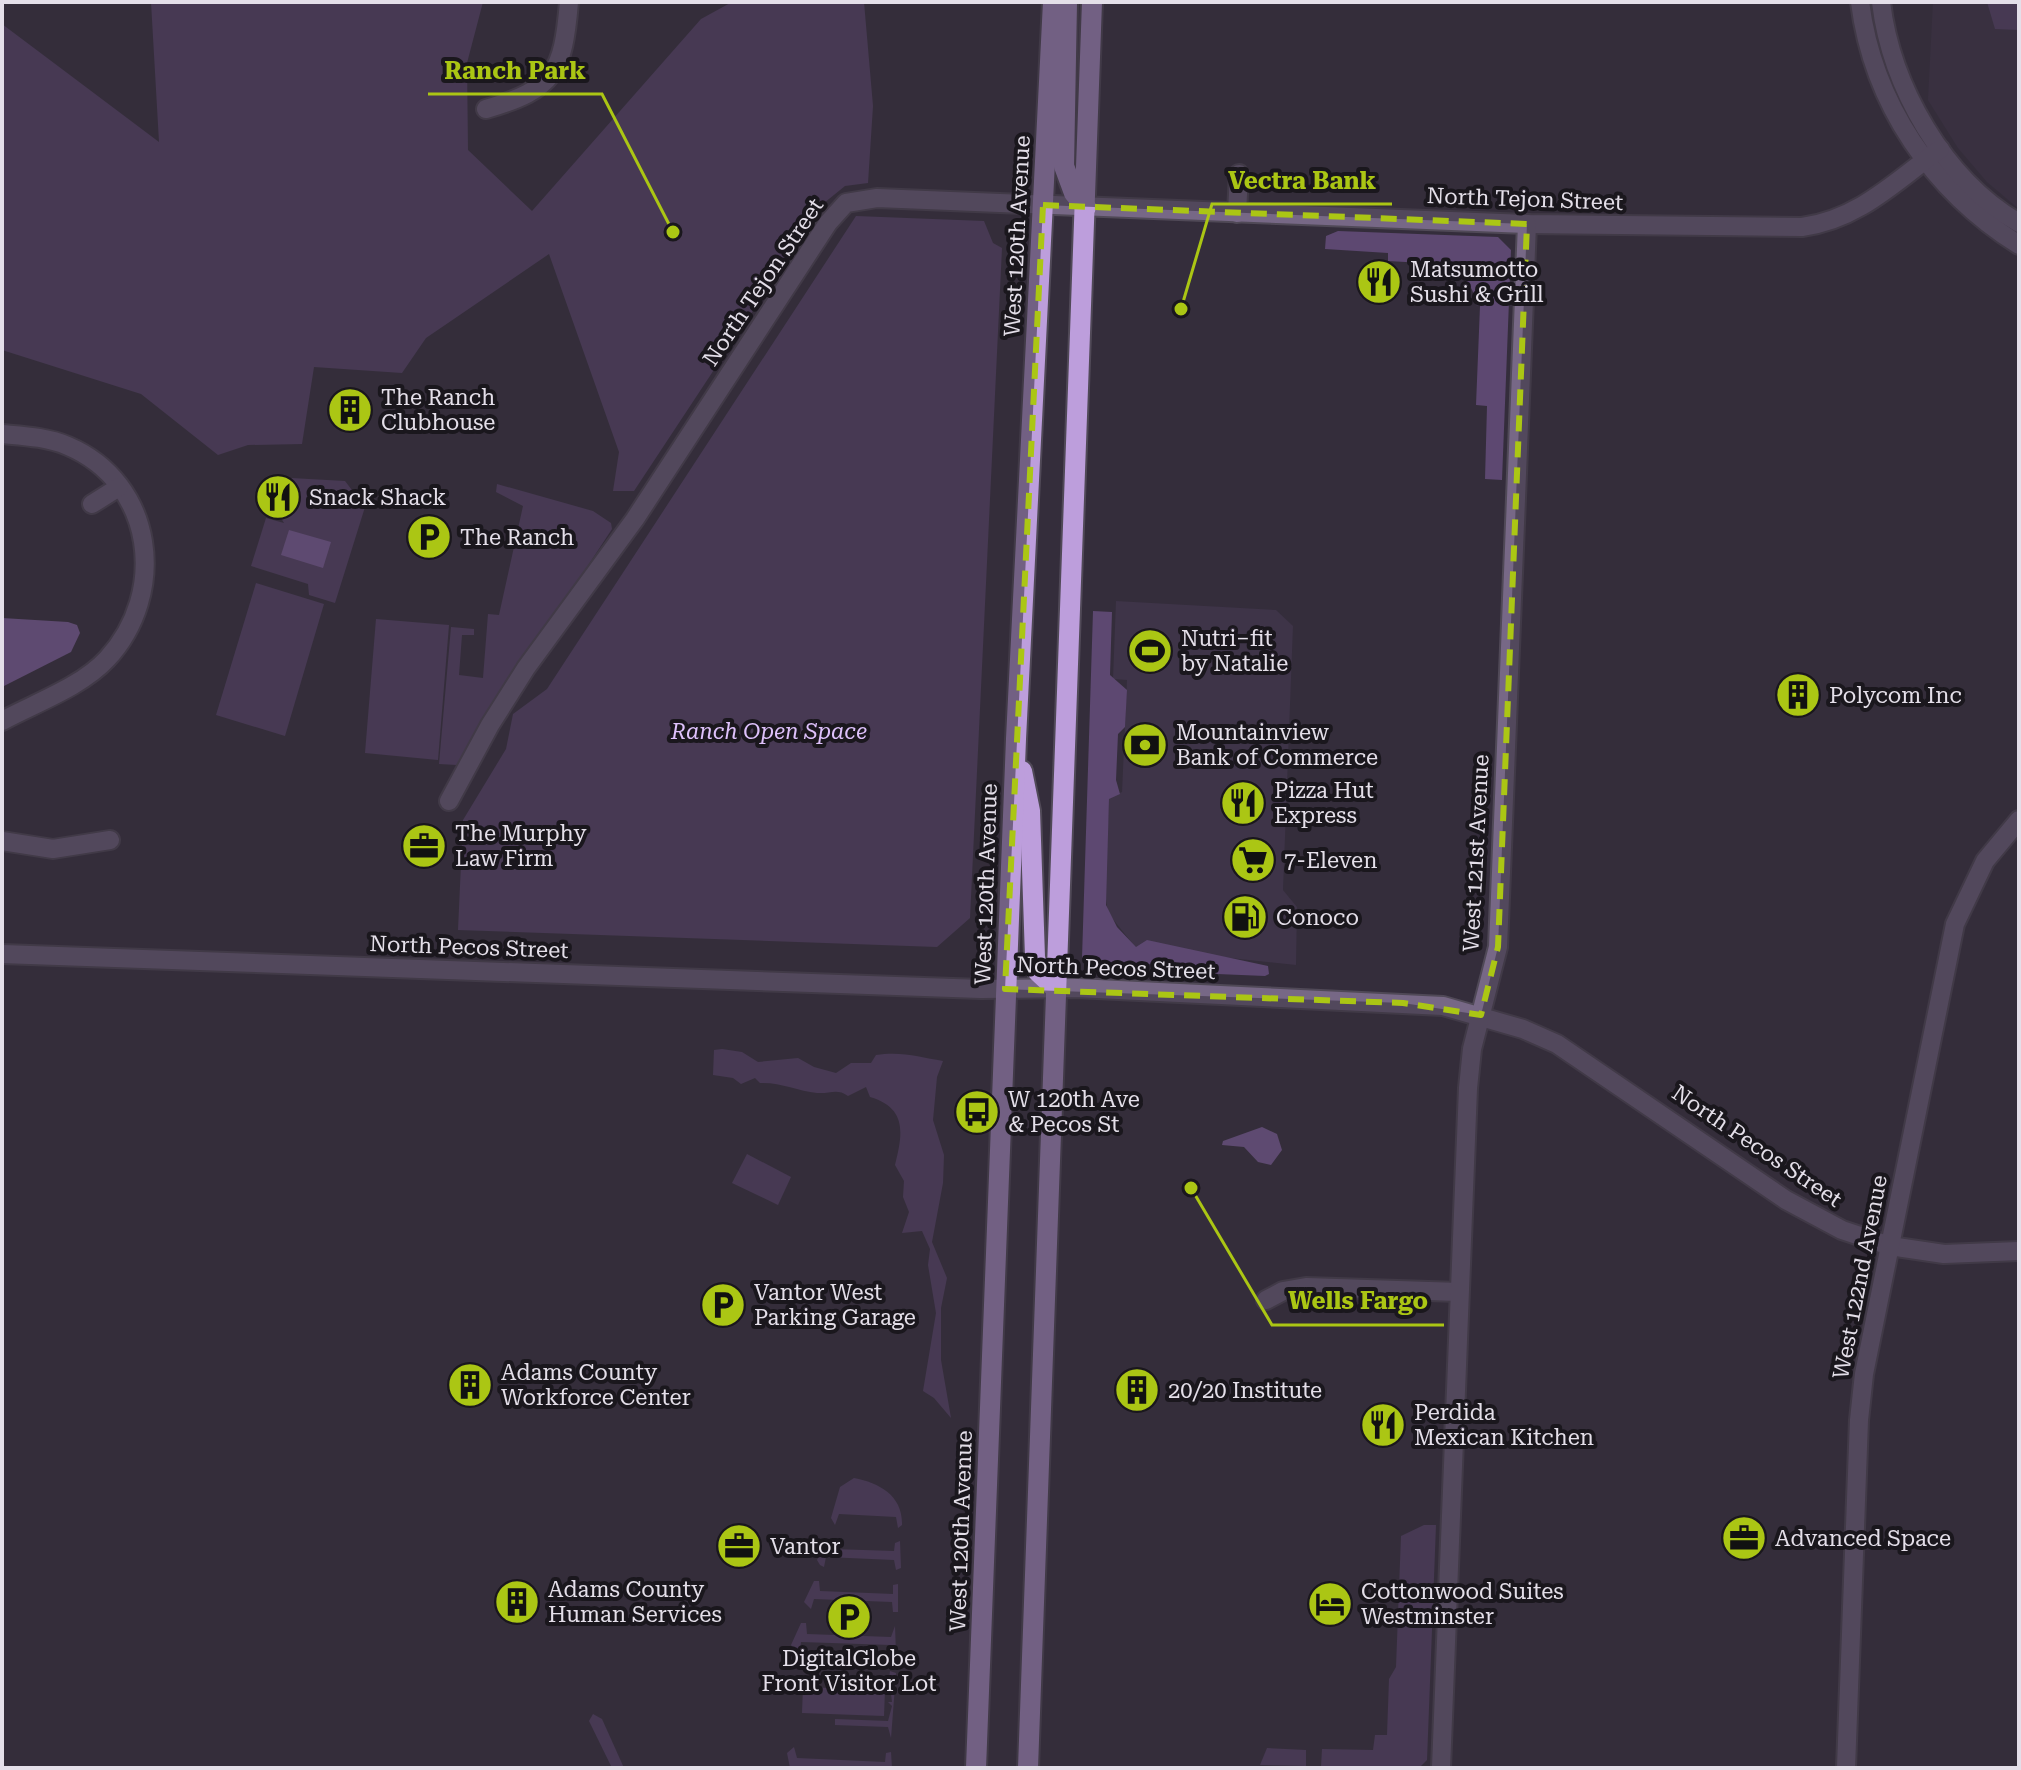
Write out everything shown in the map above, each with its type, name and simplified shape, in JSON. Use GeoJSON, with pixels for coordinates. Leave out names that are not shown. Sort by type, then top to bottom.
{"type":"FeatureCollection","features":[{"type":"Feature","properties":{"kind":"main road","name":"West 120th Avenue"},"geometry":{"type":"LineString","coordinates":[[976,1768],[1005,989],[1053,2]]}},
{"type":"Feature","properties":{"kind":"main road"},"geometry":{"type":"LineString","coordinates":[[1067,2],[1064,166],[1074,193],[1086,207]]}},
{"type":"Feature","properties":{"kind":"main road"},"geometry":{"type":"LineString","coordinates":[[1028,1768],[1092,2]]}},
{"type":"Feature","properties":{"kind":"main road"},"geometry":{"type":"LineString","coordinates":[[1016,739],[1030,811],[1035,957],[1038,972],[1054,987]]}},
{"type":"Feature","properties":{"kind":"street"},"geometry":{"type":"LineString","coordinates":[[486,109],[531,94],[550,77],[564,47],[569,2]]}},
{"type":"Feature","properties":{"kind":"street"},"geometry":{"type":"LineString","coordinates":[[1860,2],[1875,69],[1891,107],[1924,160],[1958,199],[2019,245]]}},
{"type":"Feature","properties":{"kind":"street"},"geometry":{"type":"LineString","coordinates":[[1881,2],[1893,57],[1913,103],[1940,149],[1965,180],[2019,223]]}},
{"type":"Feature","properties":{"kind":"street","name":"North Tejon Street"},"geometry":{"type":"LineString","coordinates":[[449,801],[490,725],[526,668],[635,519],[841,207],[854,200],[874,198],[1527,224],[1771,228],[1818,225],[1868,203],[1940,149]]}},
{"type":"Feature","properties":{"kind":"street"},"geometry":{"type":"LineString","coordinates":[[1237,213],[1239,174]]}},
{"type":"Feature","properties":{"kind":"street","name":"West 121st Avenue"},"geometry":{"type":"LineString","coordinates":[[1441,1768],[1468,1088],[1481,1015],[1498,947],[1527,224]]}},
{"type":"Feature","properties":{"kind":"street"},"geometry":{"type":"LineString","coordinates":[[2,434],[43,438],[66,445],[102,468],[119,487],[138,519],[146,555],[143,593],[118,647],[95,670],[2,721]]}},
{"type":"Feature","properties":{"kind":"street"},"geometry":{"type":"LineString","coordinates":[[92,504],[119,487]]}},
{"type":"Feature","properties":{"kind":"street","name":"West 122nd Avenue"},"geometry":{"type":"LineString","coordinates":[[1846,1768],[1859,1420],[1864,1374],[1955,924],[1985,861],[2019,820]]}},
{"type":"Feature","properties":{"kind":"street"},"geometry":{"type":"LineString","coordinates":[[2,841],[53,849],[110,840]]}},
{"type":"Feature","properties":{"kind":"street","name":"North Pecos Street"},"geometry":{"type":"LineString","coordinates":[[2,954],[1005,989],[1054,987],[1443,1006],[1481,1015],[1557,1044],[1812,1215],[1890,1246],[1944,1254],[2019,1251]]}},
{"type":"Feature","properties":{"kind":"street"},"geometry":{"type":"LineString","coordinates":[[1266,1300],[1283,1291],[1306,1287],[1459,1292]]}},
{"type":"Feature","properties":{"kind":"street"},"geometry":{"type":"LineString","coordinates":[[976,1768],[991,1768]]}},
{"type":"Feature","properties":{"kind":"highlighted area"},"geometry":{"type":"Polygon","coordinates":[[[1043,205],[1527,224],[1498,947],[1481,1015],[1403,1003],[1005,989],[1043,205]]]}},
{"type":"Feature","properties":{"kind":"shaded area"},"geometry":{"type":"Polygon","coordinates":[[[1933,2],[2019,2],[2019,209],[1987,182],[1958,148],[1928,100],[1933,2]]]}},
{"type":"Feature","properties":{"kind":"shaded area"},"geometry":{"type":"Polygon","coordinates":[[[289,530],[331,542],[323,568],[281,555],[289,530]]]}},
{"type":"Feature","properties":{"kind":"shaded area"},"geometry":{"type":"Polygon","coordinates":[[[1116,601],[1276,610],[1293,626],[1283,890],[1297,907],[1296,965],[1136,948],[1108,913],[1105,893],[1109,798],[1122,792],[1127,680],[1113,679],[1116,601]]]}},
{"type":"Feature","properties":{"kind":"shaded area"},"geometry":{"type":"Polygon","coordinates":[[[2,618],[68,622],[77,625],[80,633],[71,652],[2,687],[2,618]]]}},
{"type":"Feature","properties":{"kind":"shaded area"},"geometry":{"type":"Polygon","coordinates":[[[1262,1127],[1277,1134],[1282,1150],[1271,1165],[1258,1162],[1244,1147],[1222,1145],[1223,1141],[1262,1127]]]}},
{"type":"Feature","properties":{"kind":"green space"},"geometry":{"type":"Polygon","coordinates":[[[151,2],[483,2],[467,63],[468,150],[532,211],[701,19],[732,2],[864,2],[873,106],[868,183],[845,186],[824,203],[634,491],[613,491],[619,452],[549,254],[426,338],[402,373],[314,367],[302,444],[248,445],[218,455],[141,394],[2,350],[2,24],[159,142],[151,2]]]}},
{"type":"Feature","properties":{"kind":"green space"},"geometry":{"type":"Polygon","coordinates":[[[1987,2],[2019,2],[2019,30],[1995,29],[1987,2]]]}},
{"type":"Feature","properties":{"kind":"green space","name":"Ranch Open Space"},"geometry":{"type":"Polygon","coordinates":[[[856,216],[984,221],[993,243],[1002,248],[970,918],[937,947],[458,930],[463,820],[506,749],[513,714],[547,689],[856,216]]]}},
{"type":"Feature","properties":{"kind":"green space"},"geometry":{"type":"Polygon","coordinates":[[[1338,231],[1498,237],[1511,250],[1502,480],[1485,479],[1487,406],[1476,405],[1480,306],[1476,305],[1469,285],[1460,276],[1441,268],[1440,264],[1388,261],[1388,253],[1325,249],[1326,236],[1338,231]]]}},
{"type":"Feature","properties":{"kind":"green space"},"geometry":{"type":"Polygon","coordinates":[[[291,478],[345,481],[365,507],[335,603],[309,595],[308,584],[251,566],[266,518],[284,523],[275,508],[280,510],[291,478]]]}},
{"type":"Feature","properties":{"kind":"green space"},"geometry":{"type":"Polygon","coordinates":[[[497,484],[593,511],[611,523],[612,529],[457,765],[439,764],[451,627],[474,629],[474,635],[462,635],[459,675],[483,678],[488,614],[499,615],[523,506],[496,492],[497,484]]]}},
{"type":"Feature","properties":{"kind":"green space"},"geometry":{"type":"Polygon","coordinates":[[[256,583],[324,604],[285,736],[216,715],[256,583]]]}},
{"type":"Feature","properties":{"kind":"green space"},"geometry":{"type":"Polygon","coordinates":[[[1093,611],[1112,612],[1110,675],[1127,690],[1125,727],[1118,734],[1116,780],[1120,794],[1109,799],[1106,905],[1117,927],[1136,947],[1147,940],[1268,966],[1269,974],[1265,976],[1193,973],[1170,965],[1089,962],[1082,958],[1093,611]]]}},
{"type":"Feature","properties":{"kind":"green space"},"geometry":{"type":"Polygon","coordinates":[[[376,619],[449,625],[438,760],[365,753],[376,619]]]}},
{"type":"Feature","properties":{"kind":"green space"},"geometry":{"type":"Polygon","coordinates":[[[714,1050],[742,1052],[758,1062],[798,1058],[814,1067],[836,1073],[851,1063],[871,1063],[876,1055],[910,1055],[943,1061],[937,1077],[933,1120],[944,1155],[943,1183],[932,1242],[947,1278],[941,1308],[941,1360],[951,1418],[934,1398],[923,1391],[936,1313],[928,1265],[930,1249],[922,1231],[902,1233],[909,1212],[903,1197],[904,1181],[895,1165],[900,1142],[896,1115],[891,1108],[870,1097],[866,1087],[848,1096],[840,1092],[817,1093],[760,1083],[755,1078],[741,1084],[733,1078],[713,1075],[714,1050]]]}},
{"type":"Feature","properties":{"kind":"green space"},"geometry":{"type":"Polygon","coordinates":[[[747,1154],[791,1177],[778,1205],[732,1183],[747,1154]]]}},
{"type":"Feature","properties":{"kind":"green space"},"geometry":{"type":"Polygon","coordinates":[[[854,1478],[873,1483],[888,1492],[899,1506],[902,1525],[898,1528],[896,1517],[839,1514],[835,1525],[831,1518],[840,1487],[854,1478]]]}},
{"type":"Feature","properties":{"kind":"green space"},"geometry":{"type":"Polygon","coordinates":[[[1424,1525],[1436,1525],[1427,1760],[1419,1768],[1321,1767],[1322,1749],[1373,1750],[1375,1735],[1387,1735],[1389,1679],[1396,1667],[1401,1536],[1424,1525]]]}},
{"type":"Feature","properties":{"kind":"green space"},"geometry":{"type":"Polygon","coordinates":[[[828,1538],[832,1549],[894,1551],[895,1543],[900,1541],[901,1568],[896,1570],[894,1560],[826,1557],[824,1567],[817,1560],[828,1538]]]}},
{"type":"Feature","properties":{"kind":"green space"},"geometry":{"type":"Polygon","coordinates":[[[814,1581],[819,1581],[820,1591],[893,1594],[893,1585],[898,1584],[898,1612],[893,1612],[892,1602],[814,1599],[811,1609],[804,1602],[814,1581]]]}},
{"type":"Feature","properties":{"kind":"green space"},"geometry":{"type":"Polygon","coordinates":[[[801,1623],[806,1623],[807,1634],[891,1637],[895,1626],[896,1653],[891,1654],[891,1645],[801,1642],[800,1651],[795,1651],[791,1645],[801,1623]]]}},
{"type":"Feature","properties":{"kind":"green space"},"geometry":{"type":"Polygon","coordinates":[[[890,1671],[896,1673],[891,1738],[888,1727],[835,1725],[835,1719],[888,1721],[892,1706],[888,1702],[892,1702],[890,1686],[837,1683],[837,1677],[889,1679],[890,1671]]]}},
{"type":"Feature","properties":{"kind":"green space"},"geometry":{"type":"Polygon","coordinates":[[[803,1687],[885,1690],[884,1716],[802,1713],[803,1687]]]}},
{"type":"Feature","properties":{"kind":"green space"},"geometry":{"type":"Polygon","coordinates":[[[593,1714],[602,1719],[624,1768],[612,1768],[589,1721],[593,1714]]]}},
{"type":"Feature","properties":{"kind":"green space"},"geometry":{"type":"Polygon","coordinates":[[[794,1747],[797,1758],[885,1762],[886,1753],[891,1752],[892,1768],[790,1768],[787,1753],[794,1747]]]}},
{"type":"Feature","properties":{"kind":"green space"},"geometry":{"type":"Polygon","coordinates":[[[1267,1748],[1306,1750],[1306,1766],[1260,1765],[1267,1748]]]}},
{"type":"Feature","properties":{"kind":"place","name":"Ranch Park"},"geometry":{"type":"Point","coordinates":[673,232]}},
{"type":"Feature","properties":{"kind":"place","name":"Matsumotto Sushi & Grill"},"geometry":{"type":"Point","coordinates":[1379,282]}},
{"type":"Feature","properties":{"kind":"place","name":"Vectra Bank"},"geometry":{"type":"Point","coordinates":[1181,309]}},
{"type":"Feature","properties":{"kind":"place","name":"The Ranch Clubhouse"},"geometry":{"type":"Point","coordinates":[350,410]}},
{"type":"Feature","properties":{"kind":"place","name":"Snack Shack"},"geometry":{"type":"Point","coordinates":[278,497]}},
{"type":"Feature","properties":{"kind":"place","name":"The Ranch"},"geometry":{"type":"Point","coordinates":[429,537]}},
{"type":"Feature","properties":{"kind":"place","name":"Nutri–fit by Natalie"},"geometry":{"type":"Point","coordinates":[1150,651]}},
{"type":"Feature","properties":{"kind":"place","name":"Polycom Inc"},"geometry":{"type":"Point","coordinates":[1798,695]}},
{"type":"Feature","properties":{"kind":"place","name":"Mountainview Bank of Commerce"},"geometry":{"type":"Point","coordinates":[1145,745]}},
{"type":"Feature","properties":{"kind":"place","name":"Pizza Hut Express"},"geometry":{"type":"Point","coordinates":[1243,803]}},
{"type":"Feature","properties":{"kind":"place","name":"The Murphy Law Firm"},"geometry":{"type":"Point","coordinates":[424,846]}},
{"type":"Feature","properties":{"kind":"place","name":"7-Eleven"},"geometry":{"type":"Point","coordinates":[1253,860]}},
{"type":"Feature","properties":{"kind":"place","name":"Conoco"},"geometry":{"type":"Point","coordinates":[1245,917]}},
{"type":"Feature","properties":{"kind":"place","name":"W 120th Ave & Pecos St"},"geometry":{"type":"Point","coordinates":[977,1112]}},
{"type":"Feature","properties":{"kind":"place","name":"Wells Fargo"},"geometry":{"type":"Point","coordinates":[1191,1188]}},
{"type":"Feature","properties":{"kind":"place","name":"Vantor West Parking Garage"},"geometry":{"type":"Point","coordinates":[723,1305]}},
{"type":"Feature","properties":{"kind":"place","name":"Adams County Workforce Center"},"geometry":{"type":"Point","coordinates":[470,1385]}},
{"type":"Feature","properties":{"kind":"place","name":"20/20 Institute"},"geometry":{"type":"Point","coordinates":[1137,1390]}},
{"type":"Feature","properties":{"kind":"place","name":"Perdida Mexican Kitchen"},"geometry":{"type":"Point","coordinates":[1383,1425]}},
{"type":"Feature","properties":{"kind":"place","name":"Advanced Space"},"geometry":{"type":"Point","coordinates":[1744,1538]}},
{"type":"Feature","properties":{"kind":"place","name":"Vantor"},"geometry":{"type":"Point","coordinates":[739,1546]}},
{"type":"Feature","properties":{"kind":"place","name":"Adams County Human Services"},"geometry":{"type":"Point","coordinates":[517,1602]}},
{"type":"Feature","properties":{"kind":"place","name":"Cottonwood Suites Westminster"},"geometry":{"type":"Point","coordinates":[1330,1604]}},
{"type":"Feature","properties":{"kind":"place","name":"DigitalGlobe Front Visitor Lot"},"geometry":{"type":"Point","coordinates":[849,1617]}}]}
